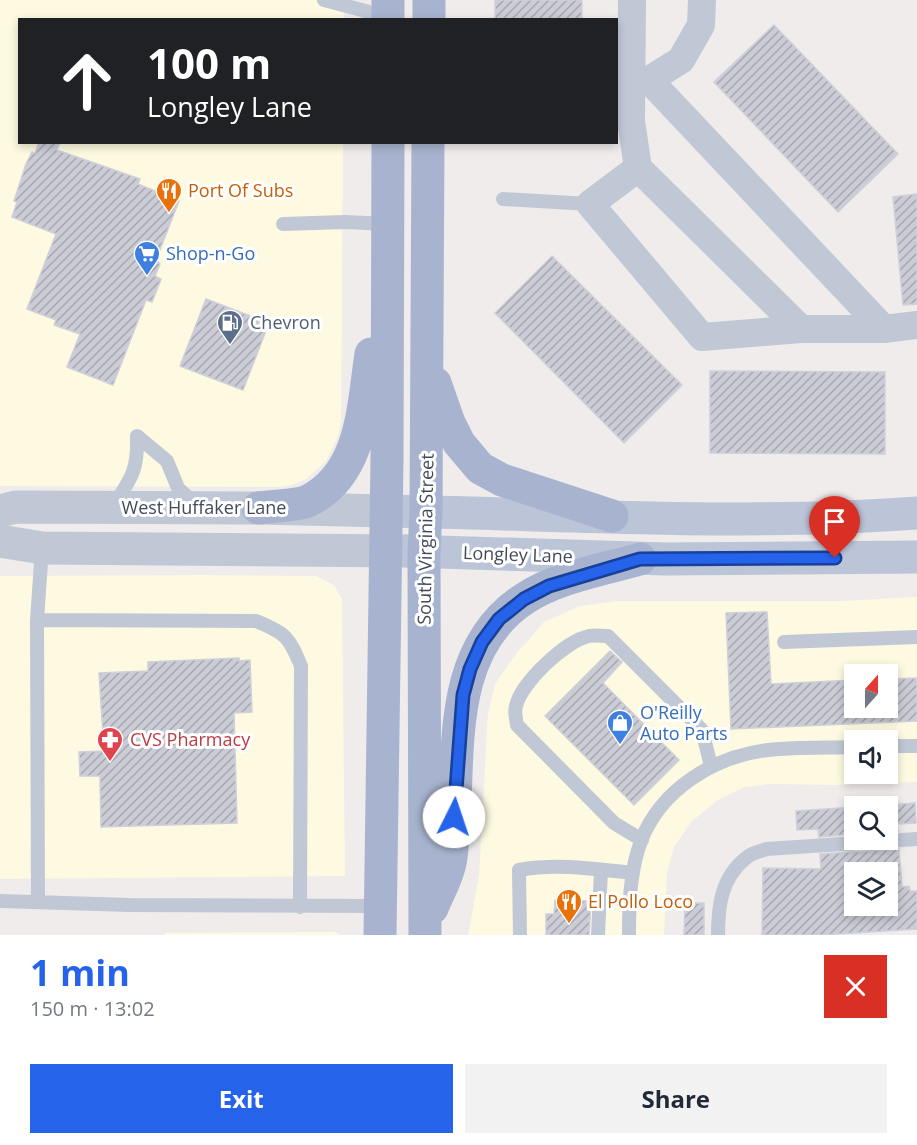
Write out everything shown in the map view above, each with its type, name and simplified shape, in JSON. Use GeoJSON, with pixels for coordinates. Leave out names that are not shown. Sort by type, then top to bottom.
{"type":"FeatureCollection","features":[{"type":"Feature","properties":{"kind":"main road"},"geometry":{"type":"LineString","coordinates":[[429,0],[429,18]]}},
{"type":"Feature","properties":{"kind":"main road","name":"South Virginia Street"},"geometry":{"type":"LineString","coordinates":[[388,144],[388,238],[407,511]]}},
{"type":"Feature","properties":{"kind":"main road","name":"South Virginia Street"},"geometry":{"type":"LineString","coordinates":[[380,920],[407,511],[427,359],[428,144]]}},
{"type":"Feature","properties":{"kind":"main road"},"geometry":{"type":"LineString","coordinates":[[258,508],[307,502],[327,487],[347,465],[357,443],[388,238]]}},
{"type":"Feature","properties":{"kind":"main road"},"geometry":{"type":"LineString","coordinates":[[427,359],[449,423],[459,443],[480,468],[502,480],[612,516]]}},
{"type":"Feature","properties":{"kind":"main road"},"geometry":{"type":"LineString","coordinates":[[407,511],[776,519],[854,518],[917,513]]}},
{"type":"Feature","properties":{"kind":"main road","name":"South Virginia Street"},"geometry":{"type":"LineString","coordinates":[[405,551],[425,929]]}},
{"type":"Feature","properties":{"kind":"main road","name":"Longley Lane"},"geometry":{"type":"LineString","coordinates":[[405,551],[640,559],[917,557]]}},
{"type":"Feature","properties":{"kind":"main road"},"geometry":{"type":"LineString","coordinates":[[425,929],[451,860],[463,695],[470,669],[482,642],[499,619],[532,595],[549,586],[640,559]]}},
{"type":"Feature","properties":{"kind":"street"},"geometry":{"type":"LineString","coordinates":[[632,0],[640,83],[631,121],[638,168],[801,329]]}},
{"type":"Feature","properties":{"kind":"street"},"geometry":{"type":"LineString","coordinates":[[640,83],[681,60],[701,25],[702,0]]}},
{"type":"Feature","properties":{"kind":"street"},"geometry":{"type":"LineString","coordinates":[[640,83],[884,329]]}},
{"type":"Feature","properties":{"kind":"street"},"geometry":{"type":"LineString","coordinates":[[638,168],[590,204],[702,337],[801,329],[884,329],[917,325]]}},
{"type":"Feature","properties":{"kind":"street","name":"West Huffaker Lane"},"geometry":{"type":"LineString","coordinates":[[0,511],[16,507],[407,511]]}},
{"type":"Feature","properties":{"kind":"street"},"geometry":{"type":"LineString","coordinates":[[0,541],[42,548],[405,551]]}},
{"type":"Feature","properties":{"kind":"lane"},"geometry":{"type":"LineString","coordinates":[[324,0],[388,12]]}},
{"type":"Feature","properties":{"kind":"lane"},"geometry":{"type":"LineString","coordinates":[[503,199],[590,204]]}},
{"type":"Feature","properties":{"kind":"lane"},"geometry":{"type":"LineString","coordinates":[[283,224],[345,222],[388,238]]}},
{"type":"Feature","properties":{"kind":"lane"},"geometry":{"type":"LineString","coordinates":[[113,508],[134,473],[138,458],[137,436],[167,461],[178,488],[199,508]]}},
{"type":"Feature","properties":{"kind":"lane"},"geometry":{"type":"LineString","coordinates":[[38,901],[37,620],[42,548]]}},
{"type":"Feature","properties":{"kind":"lane"},"geometry":{"type":"LineString","coordinates":[[37,620],[256,621],[277,629],[290,641],[301,666],[300,907]]}},
{"type":"Feature","properties":{"kind":"lane"},"geometry":{"type":"LineString","coordinates":[[642,840],[614,823],[517,725],[515,708],[522,690],[556,656],[573,643],[590,636],[608,636],[702,730],[711,766]]}},
{"type":"Feature","properties":{"kind":"lane"},"geometry":{"type":"LineString","coordinates":[[784,642],[917,637]]}},
{"type":"Feature","properties":{"kind":"lane"},"geometry":{"type":"LineString","coordinates":[[898,746],[917,746]]}},
{"type":"Feature","properties":{"kind":"lane"},"geometry":{"type":"LineString","coordinates":[[629,935],[633,873],[642,840],[658,810],[683,784],[720,761],[767,750],[844,747]]}},
{"type":"Feature","properties":{"kind":"lane"},"geometry":{"type":"LineString","coordinates":[[718,935],[718,913],[722,891],[746,857],[767,849],[917,839]]}},
{"type":"Feature","properties":{"kind":"lane"},"geometry":{"type":"LineString","coordinates":[[520,935],[519,870],[539,866],[633,873]]}},
{"type":"Feature","properties":{"kind":"lane"},"geometry":{"type":"LineString","coordinates":[[598,935],[601,870]]}},
{"type":"Feature","properties":{"kind":"lane"},"geometry":{"type":"LineString","coordinates":[[0,901],[300,907],[380,920]]}},
{"type":"Feature","properties":{"kind":"shaded area"},"geometry":{"type":"Polygon","coordinates":[[[0,0],[344,0],[344,18],[18,18],[18,144],[343,144],[341,422],[338,436],[326,461],[306,479],[292,485],[279,487],[0,486],[0,0]]]}},
{"type":"Feature","properties":{"kind":"shaded area"},"geometry":{"type":"Polygon","coordinates":[[[0,576],[316,576],[334,585],[342,599],[345,876],[0,879],[0,576]]]}},
{"type":"Feature","properties":{"kind":"shaded area"},"geometry":{"type":"Polygon","coordinates":[[[917,597],[917,782],[898,783],[898,730],[844,730],[844,784],[863,784],[836,785],[772,784],[745,787],[718,800],[691,822],[674,847],[667,873],[664,935],[468,935],[479,876],[488,713],[495,684],[516,654],[544,622],[580,606],[617,601],[842,601],[917,597]]]}},
{"type":"Feature","properties":{"kind":"shaded area"},"geometry":{"type":"Polygon","coordinates":[[[335,932],[340,935],[165,935],[165,933],[335,932]]]}},
{"type":"Feature","properties":{"kind":"building"},"geometry":{"type":"Polygon","coordinates":[[[495,0],[582,0],[582,18],[495,18],[495,0]]]}},
{"type":"Feature","properties":{"kind":"building"},"geometry":{"type":"Polygon","coordinates":[[[774,25],[898,154],[838,212],[714,82],[774,25]]]}},
{"type":"Feature","properties":{"kind":"building"},"geometry":{"type":"Polygon","coordinates":[[[38,144],[59,144],[57,150],[140,179],[138,184],[179,201],[156,260],[160,264],[155,276],[161,279],[152,302],[146,300],[113,385],[67,367],[80,334],[54,325],[56,320],[27,309],[56,234],[12,217],[17,202],[14,201],[26,164],[32,152],[35,153],[38,144]]]}},
{"type":"Feature","properties":{"kind":"building"},"geometry":{"type":"Polygon","coordinates":[[[917,194],[917,304],[903,305],[893,197],[917,194]]]}},
{"type":"Feature","properties":{"kind":"building"},"geometry":{"type":"Polygon","coordinates":[[[552,256],[682,385],[624,443],[495,313],[552,256]]]}},
{"type":"Feature","properties":{"kind":"building"},"geometry":{"type":"Polygon","coordinates":[[[206,299],[269,323],[243,390],[180,366],[206,299]]]}},
{"type":"Feature","properties":{"kind":"building"},"geometry":{"type":"Polygon","coordinates":[[[710,371],[885,372],[885,454],[710,453],[710,371]]]}},
{"type":"Feature","properties":{"kind":"building"},"geometry":{"type":"Polygon","coordinates":[[[767,612],[771,684],[844,681],[844,718],[898,718],[898,679],[917,678],[917,721],[731,729],[726,613],[767,612]]]}},
{"type":"Feature","properties":{"kind":"building","name":"O'Reilly Auto Parts"},"geometry":{"type":"Polygon","coordinates":[[[610,651],[622,662],[603,683],[679,760],[634,805],[545,716],[610,651]]]}},
{"type":"Feature","properties":{"kind":"building","name":"CVS Pharmacy"},"geometry":{"type":"Polygon","coordinates":[[[239,658],[239,661],[250,660],[252,712],[234,713],[237,823],[101,827],[100,776],[80,776],[79,752],[104,751],[99,673],[148,671],[148,662],[239,658]]]}},
{"type":"Feature","properties":{"kind":"building"},"geometry":{"type":"Polygon","coordinates":[[[915,803],[916,823],[898,824],[898,804],[915,803]]]}},
{"type":"Feature","properties":{"kind":"building"},"geometry":{"type":"Polygon","coordinates":[[[844,808],[844,835],[819,837],[818,829],[797,830],[796,811],[844,808]]]}},
{"type":"Feature","properties":{"kind":"building"},"geometry":{"type":"Polygon","coordinates":[[[899,849],[902,887],[909,886],[910,891],[917,891],[917,929],[822,935],[762,935],[763,868],[821,869],[820,854],[899,849]]]}},
{"type":"Feature","properties":{"kind":"building","name":"El Pollo Loco"},"geometry":{"type":"Polygon","coordinates":[[[555,900],[591,901],[589,935],[546,935],[546,914],[554,914],[555,900]]]}},
{"type":"Feature","properties":{"kind":"building"},"geometry":{"type":"Polygon","coordinates":[[[685,903],[704,903],[704,935],[684,935],[685,903]]]}},
{"type":"Feature","properties":{"kind":"place","name":"Port Of Subs"},"geometry":{"type":"Point","coordinates":[169,214]}},
{"type":"Feature","properties":{"kind":"place","name":"Shop-n-Go"},"geometry":{"type":"Point","coordinates":[147,277]}},
{"type":"Feature","properties":{"kind":"place","name":"Chevron"},"geometry":{"type":"Point","coordinates":[230,346]}},
{"type":"Feature","properties":{"kind":"place","name":"O'Reilly Auto Parts"},"geometry":{"type":"Point","coordinates":[620,746]}},
{"type":"Feature","properties":{"kind":"place","name":"CVS Pharmacy"},"geometry":{"type":"Point","coordinates":[110,763]}},
{"type":"Feature","properties":{"kind":"place","name":"El Pollo Loco"},"geometry":{"type":"Point","coordinates":[569,925]}},
{"type":"Feature","properties":{"kind":"route"},"geometry":{"type":"LineString","coordinates":[[454,817],[463,695],[470,669],[482,642],[499,619],[524,599],[549,586],[640,559],[835,558]]}}]}
